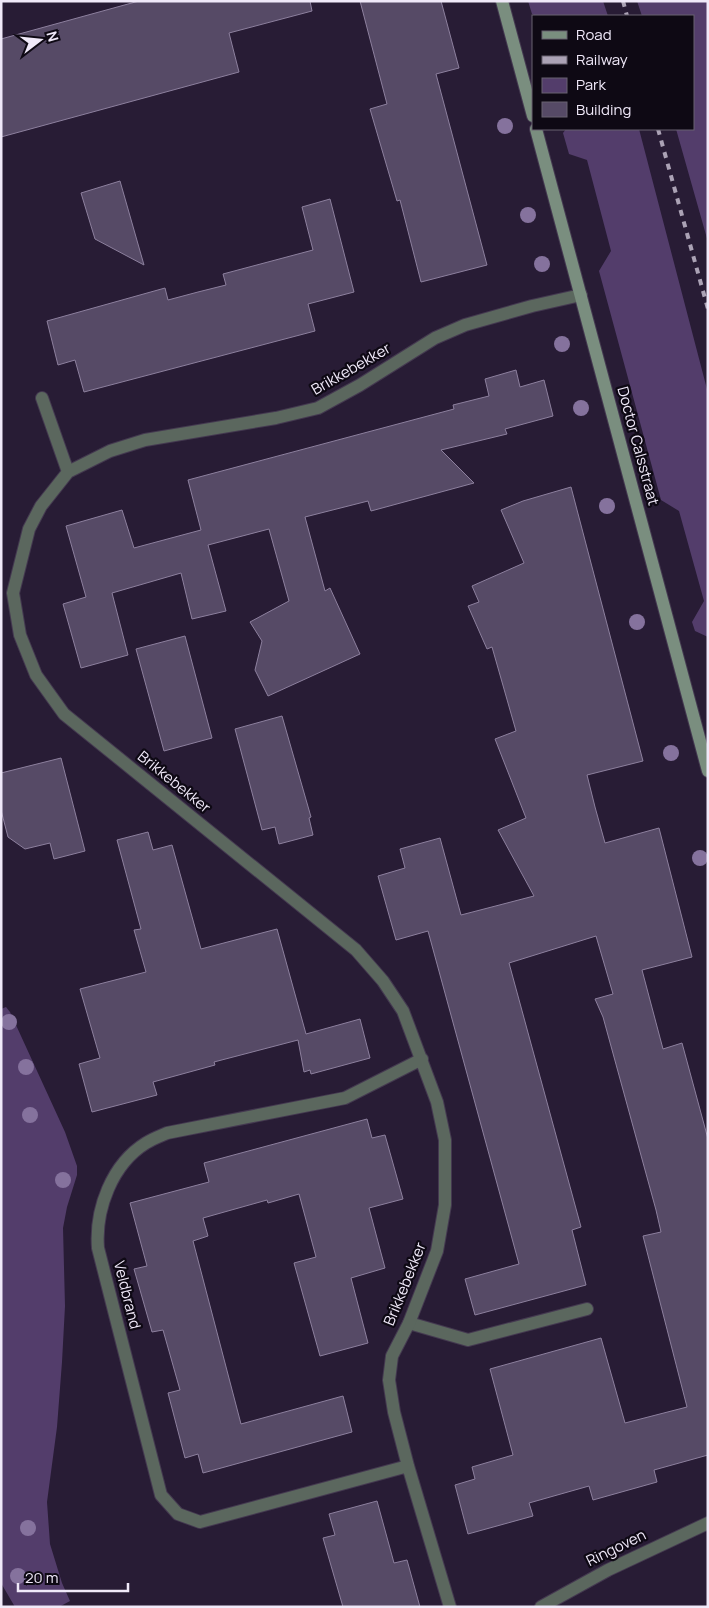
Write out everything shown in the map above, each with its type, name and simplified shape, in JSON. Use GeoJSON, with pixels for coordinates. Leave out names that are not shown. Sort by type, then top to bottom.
{"type":"FeatureCollection","features":[{"type":"Feature","properties":{"kind":"street"},"geometry":{"type":"LineString","coordinates":[[502,1],[532,112]]}},
{"type":"Feature","properties":{"kind":"street","name":"Doctor Calsstraat"},"geometry":{"type":"LineString","coordinates":[[536,130],[708,771]]}},
{"type":"Feature","properties":{"kind":"street","name":"Brikkebekker"},"geometry":{"type":"LineString","coordinates":[[450,1607],[408,1466],[394,1412],[390,1380],[392,1356],[409,1323],[437,1252],[445,1204],[445,1140],[437,1102],[403,1011],[383,981],[356,950],[64,714],[36,674],[20,636],[14,594],[29,529],[40,506],[68,472],[110,451],[145,440],[276,418],[318,408],[360,385],[435,338],[532,306],[581,295]]}},
{"type":"Feature","properties":{"kind":"street"},"geometry":{"type":"LineString","coordinates":[[42,398],[68,472]]}},
{"type":"Feature","properties":{"kind":"street","name":"Veldbrand"},"geometry":{"type":"LineString","coordinates":[[408,1466],[200,1522],[178,1514],[161,1495],[98,1248],[97,1235],[99,1220],[110,1183],[120,1167],[146,1142],[167,1133],[345,1098],[422,1059]]}},
{"type":"Feature","properties":{"kind":"street"},"geometry":{"type":"LineString","coordinates":[[409,1323],[468,1340],[587,1309]]}},
{"type":"Feature","properties":{"kind":"street","name":"Ringoven"},"geometry":{"type":"LineString","coordinates":[[541,1607],[608,1570],[708,1523]]}},
{"type":"Feature","properties":{"kind":"green space"},"geometry":{"type":"Polygon","coordinates":[[[528,1],[603,1],[608,15],[534,15],[528,1]]]}},
{"type":"Feature","properties":{"kind":"green space"},"geometry":{"type":"Polygon","coordinates":[[[637,1],[708,1],[708,242],[676,130],[694,130],[694,15],[642,15],[637,1]]]}},
{"type":"Feature","properties":{"kind":"green space"},"geometry":{"type":"Polygon","coordinates":[[[565,130],[639,130],[708,393],[708,637],[695,631],[692,622],[704,601],[679,511],[661,500],[599,271],[611,251],[587,160],[569,154],[563,133],[565,130]]]}},
{"type":"Feature","properties":{"kind":"green space"},"geometry":{"type":"Polygon","coordinates":[[[6,1007],[65,1132],[77,1166],[77,1175],[63,1228],[65,1306],[62,1362],[57,1427],[47,1502],[50,1544],[62,1583],[70,1601],[59,1607],[15,1607],[1,1583],[1,1009],[6,1007]]]}},
{"type":"Feature","properties":{"kind":"building"},"geometry":{"type":"Polygon","coordinates":[[[139,1],[310,1],[312,11],[229,33],[239,72],[1,137],[1,39],[139,1]]]}},
{"type":"Feature","properties":{"kind":"building"},"geometry":{"type":"Polygon","coordinates":[[[360,1],[441,1],[459,68],[436,74],[487,265],[421,282],[400,200],[397,201],[370,109],[387,104],[360,1]]]}},
{"type":"Feature","properties":{"kind":"building"},"geometry":{"type":"Polygon","coordinates":[[[120,181],[144,265],[95,239],[81,193],[120,181]]]}},
{"type":"Feature","properties":{"kind":"building"},"geometry":{"type":"Polygon","coordinates":[[[330,199],[354,292],[308,304],[315,331],[84,392],[75,360],[58,365],[47,321],[165,288],[168,300],[226,285],[223,274],[313,250],[302,207],[330,199]]]}},
{"type":"Feature","properties":{"kind":"building"},"geometry":{"type":"Polygon","coordinates":[[[516,370],[520,387],[544,380],[553,416],[505,429],[507,434],[441,450],[474,483],[371,511],[368,501],[305,517],[325,591],[330,588],[360,654],[268,696],[255,670],[262,641],[250,622],[289,601],[269,529],[208,545],[226,611],[192,619],[181,573],[112,593],[128,655],[81,668],[63,604],[86,597],[66,526],[122,510],[134,548],[201,530],[188,480],[454,409],[453,405],[489,396],[485,379],[516,370]]]}},
{"type":"Feature","properties":{"kind":"building"},"geometry":{"type":"Polygon","coordinates":[[[571,487],[643,761],[587,775],[595,807],[605,843],[659,828],[692,957],[642,970],[663,1049],[682,1043],[708,1139],[708,1455],[654,1470],[657,1482],[593,1500],[589,1486],[529,1503],[533,1516],[468,1534],[455,1485],[475,1479],[472,1467],[513,1455],[490,1369],[601,1338],[625,1423],[687,1407],[643,1236],[661,1232],[603,1017],[595,999],[613,994],[596,936],[509,963],[581,1227],[572,1230],[586,1285],[475,1315],[465,1279],[519,1264],[428,931],[396,940],[378,876],[405,868],[400,849],[440,838],[461,915],[534,896],[498,830],[526,818],[495,739],[516,731],[492,647],[487,649],[468,606],[479,602],[472,586],[524,563],[501,510],[523,501],[571,487]]]}},
{"type":"Feature","properties":{"kind":"building"},"geometry":{"type":"Polygon","coordinates":[[[185,636],[212,738],[164,751],[136,649],[185,636]]]}},
{"type":"Feature","properties":{"kind":"building"},"geometry":{"type":"Polygon","coordinates":[[[282,716],[311,817],[309,818],[313,835],[279,844],[275,827],[262,830],[235,729],[282,716]]]}},
{"type":"Feature","properties":{"kind":"building"},"geometry":{"type":"Polygon","coordinates":[[[61,758],[85,851],[54,859],[50,843],[25,849],[8,837],[1,810],[1,773],[61,758]]]}},
{"type":"Feature","properties":{"kind":"building"},"geometry":{"type":"Polygon","coordinates":[[[148,832],[153,850],[172,845],[201,949],[277,929],[306,1034],[360,1019],[370,1058],[311,1074],[310,1070],[304,1072],[298,1040],[214,1062],[215,1065],[153,1082],[157,1095],[92,1112],[79,1064],[100,1058],[80,989],[146,972],[134,930],[141,929],[117,840],[148,832]]]}},
{"type":"Feature","properties":{"kind":"building"},"geometry":{"type":"Polygon","coordinates":[[[367,1119],[372,1138],[385,1135],[403,1199],[369,1208],[385,1268],[351,1278],[368,1343],[320,1356],[294,1263],[316,1257],[299,1194],[268,1203],[267,1200],[203,1218],[208,1236],[193,1241],[241,1424],[343,1396],[352,1432],[203,1473],[198,1454],[185,1458],[168,1393],[180,1390],[163,1330],[152,1332],[134,1269],[147,1266],[130,1203],[209,1182],[204,1163],[367,1119]]]}},
{"type":"Feature","properties":{"kind":"building"},"geometry":{"type":"Polygon","coordinates":[[[377,1501],[394,1563],[407,1560],[420,1607],[343,1607],[323,1538],[335,1535],[329,1514],[377,1501]]]}},
{"type":"Feature","properties":{"kind":"railway"},"geometry":{"type":"LineString","coordinates":[[623,1],[627,15]]}},
{"type":"Feature","properties":{"kind":"railway"},"geometry":{"type":"LineString","coordinates":[[658,130],[708,309]]}}]}
